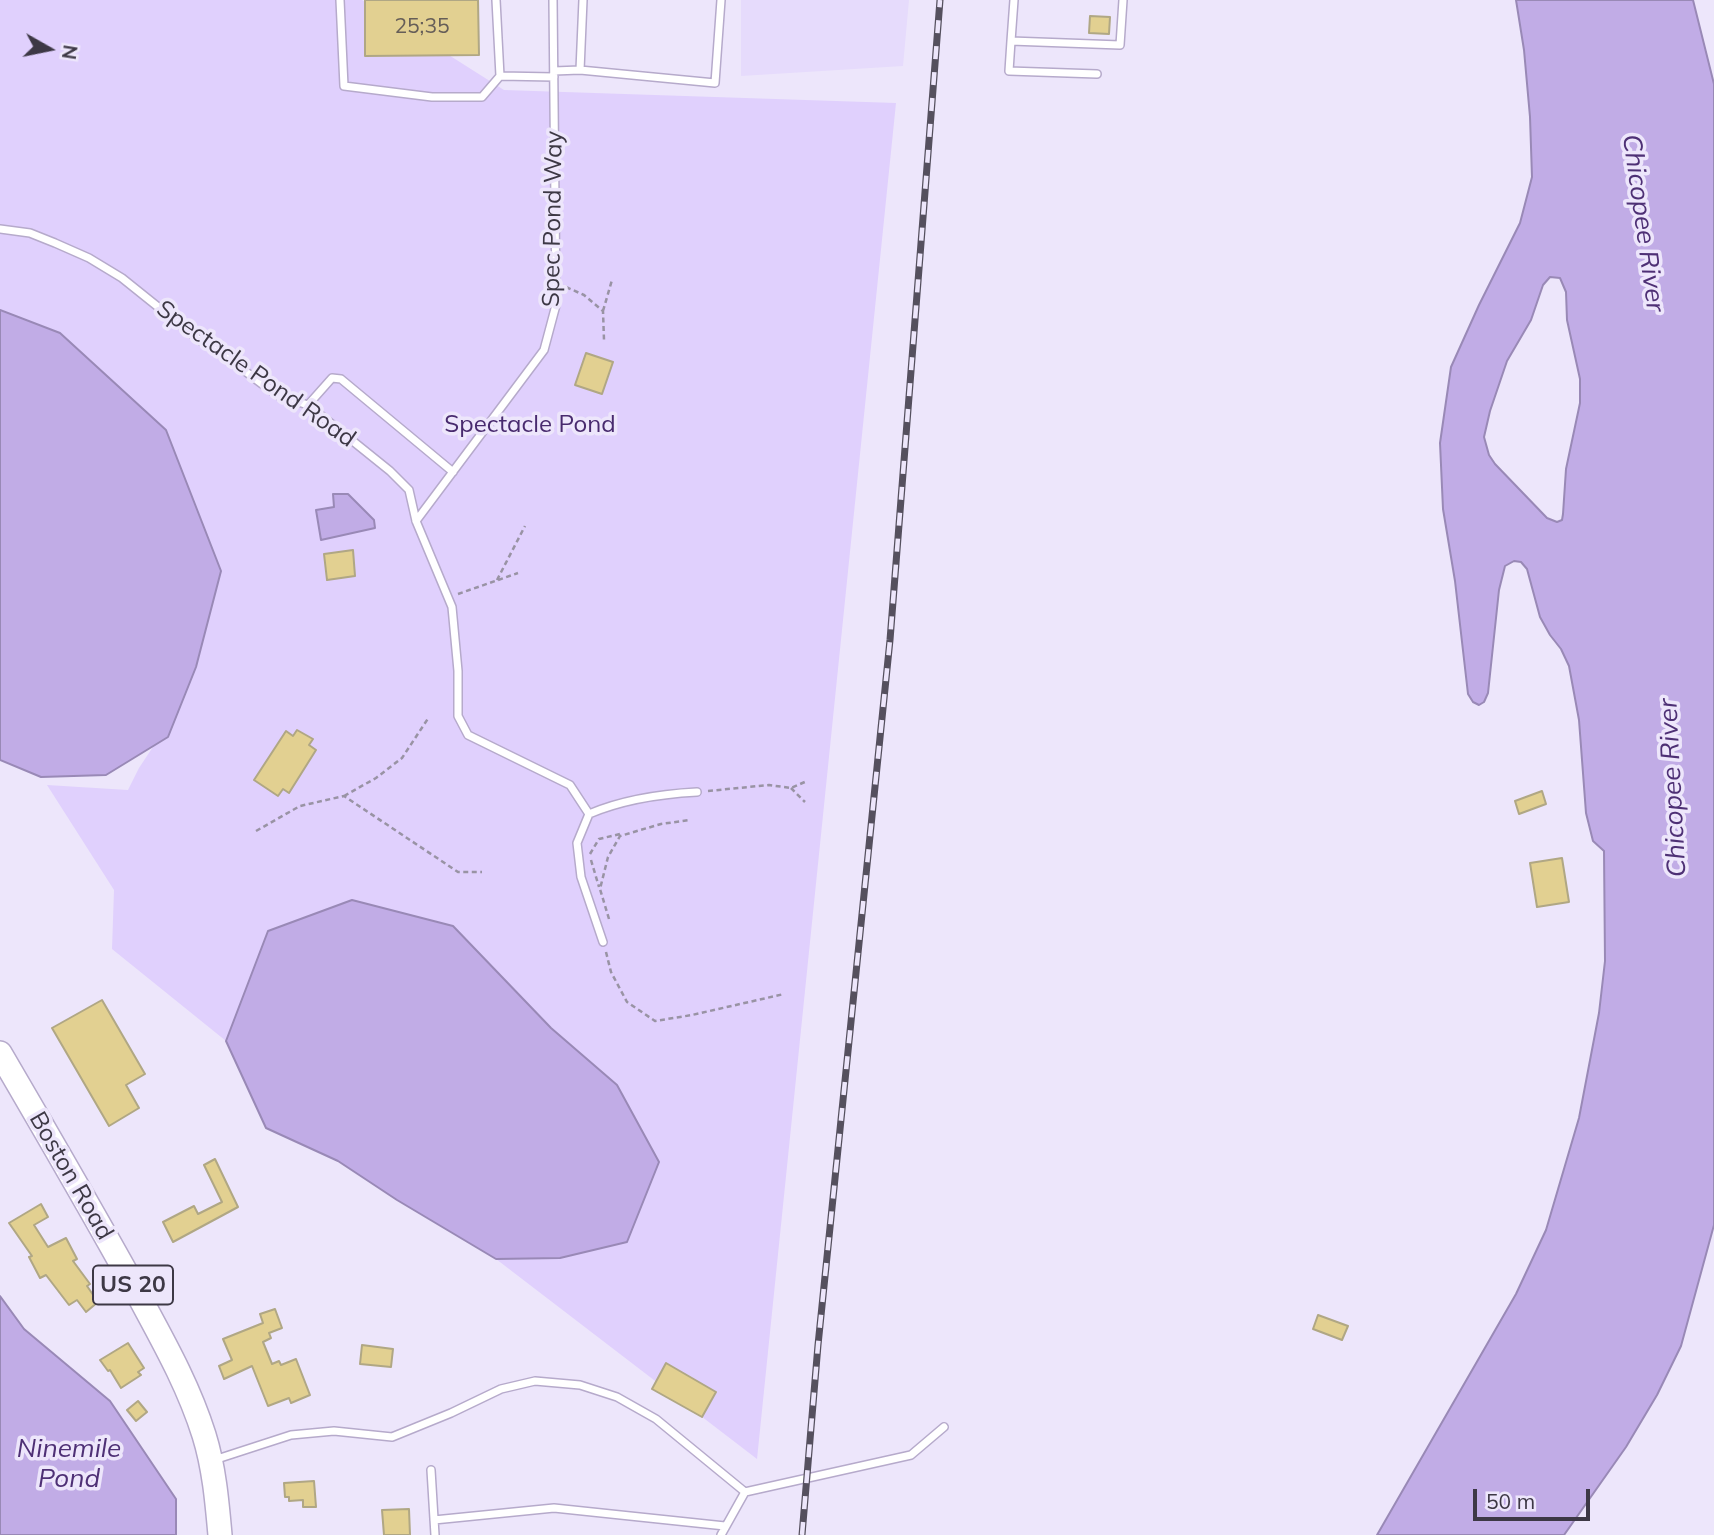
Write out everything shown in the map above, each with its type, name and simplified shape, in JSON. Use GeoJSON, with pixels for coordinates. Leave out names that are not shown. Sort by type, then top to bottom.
{"type":"FeatureCollection","features":[{"type":"Feature","properties":{"kind":"main road","name":"Boston Road"},"geometry":{"type":"LineString","coordinates":[[0,1053],[93,1211],[172,1356],[192,1399],[210,1461],[220,1535]]}},
{"type":"Feature","properties":{"kind":"lane"},"geometry":{"type":"LineString","coordinates":[[340,0],[344,86],[432,97],[482,97],[500,76],[496,0]]}},
{"type":"Feature","properties":{"kind":"lane","name":"Spec Pond Way"},"geometry":{"type":"LineString","coordinates":[[416,520],[544,350],[556,305],[553,0]]}},
{"type":"Feature","properties":{"kind":"lane"},"geometry":{"type":"LineString","coordinates":[[580,70],[583,0]]}},
{"type":"Feature","properties":{"kind":"lane"},"geometry":{"type":"LineString","coordinates":[[500,76],[580,70],[715,83],[721,0]]}},
{"type":"Feature","properties":{"kind":"lane"},"geometry":{"type":"LineString","coordinates":[[1014,0],[1009,71],[1097,74]]}},
{"type":"Feature","properties":{"kind":"lane"},"geometry":{"type":"LineString","coordinates":[[1011,41],[1120,45],[1123,0]]}},
{"type":"Feature","properties":{"kind":"lane","name":"Spectacle Pond Road"},"geometry":{"type":"LineString","coordinates":[[0,229],[30,233],[89,258],[122,278],[198,339],[279,396],[308,405],[410,489],[416,520],[452,607],[458,671],[458,716],[468,735],[570,785],[589,814]]}},
{"type":"Feature","properties":{"kind":"lane"},"geometry":{"type":"LineString","coordinates":[[308,405],[332,378],[341,379],[453,472]]}},
{"type":"Feature","properties":{"kind":"lane"},"geometry":{"type":"LineString","coordinates":[[603,942],[581,877],[577,843],[589,814],[614,804],[664,794],[697,792]]}},
{"type":"Feature","properties":{"kind":"lane"},"geometry":{"type":"LineString","coordinates":[[210,1461],[291,1435],[334,1431],[392,1437],[501,1389],[535,1381],[580,1385],[617,1396],[656,1419],[745,1492]]}},
{"type":"Feature","properties":{"kind":"lane"},"geometry":{"type":"LineString","coordinates":[[721,1535],[745,1492],[911,1455],[944,1427]]}},
{"type":"Feature","properties":{"kind":"lane"},"geometry":{"type":"LineString","coordinates":[[431,1470],[435,1535]]}},
{"type":"Feature","properties":{"kind":"lane"},"geometry":{"type":"LineString","coordinates":[[434,1520],[554,1508],[726,1527]]}},
{"type":"Feature","properties":{"kind":"path"},"geometry":{"type":"LineString","coordinates":[[604,340],[603,311],[612,279]]}},
{"type":"Feature","properties":{"kind":"path"},"geometry":{"type":"LineString","coordinates":[[556,286],[574,289],[603,311]]}},
{"type":"Feature","properties":{"kind":"path"},"geometry":{"type":"LineString","coordinates":[[497,580],[525,526]]}},
{"type":"Feature","properties":{"kind":"path"},"geometry":{"type":"LineString","coordinates":[[448,597],[518,573]]}},
{"type":"Feature","properties":{"kind":"path"},"geometry":{"type":"LineString","coordinates":[[256,831],[300,806],[344,796],[376,778],[402,758],[429,717]]}},
{"type":"Feature","properties":{"kind":"path"},"geometry":{"type":"LineString","coordinates":[[697,792],[769,785],[791,788],[807,781]]}},
{"type":"Feature","properties":{"kind":"path"},"geometry":{"type":"LineString","coordinates":[[791,788],[805,803]]}},
{"type":"Feature","properties":{"kind":"path"},"geometry":{"type":"LineString","coordinates":[[344,796],[458,872],[482,872]]}},
{"type":"Feature","properties":{"kind":"path"},"geometry":{"type":"LineString","coordinates":[[600,889],[608,857],[620,836],[661,824],[690,820]]}},
{"type":"Feature","properties":{"kind":"path"},"geometry":{"type":"LineString","coordinates":[[610,922],[590,854],[599,839],[631,833]]}},
{"type":"Feature","properties":{"kind":"path"},"geometry":{"type":"LineString","coordinates":[[603,942],[611,972],[627,1002],[655,1021],[785,994]]}},
{"type":"Feature","properties":{"kind":"path"},"geometry":{"type":"LineString","coordinates":[[607,955],[611,950]]}},
{"type":"Feature","properties":{"kind":"shaded area"},"geometry":{"type":"Polygon","coordinates":[[[741,0],[909,0],[903,66],[741,76],[741,0]]]}},
{"type":"Feature","properties":{"kind":"green space","name":"Spectacle Pond"},"geometry":{"type":"Polygon","coordinates":[[[0,0],[362,0],[504,90],[896,103],[757,1459],[496,1259],[627,1242],[594,1065],[551,1028],[269,931],[226,1041],[112,949],[114,890],[47,785],[128,790],[139,768],[180,706],[166,430],[81,352],[0,317],[0,0]]]}},
{"type":"Feature","properties":{"kind":"water","name":"Chicopee River"},"geometry":{"type":"Polygon","coordinates":[[[1516,0],[1693,0],[1714,84],[1714,1225],[1681,1346],[1657,1395],[1626,1447],[1564,1535],[1377,1535],[1516,1294],[1546,1230],[1579,1118],[1599,1013],[1605,961],[1604,851],[1593,841],[1586,813],[1579,720],[1569,666],[1540,617],[1527,569],[1521,562],[1514,561],[1505,566],[1499,590],[1488,693],[1484,702],[1479,705],[1473,702],[1468,694],[1455,581],[1443,509],[1440,443],[1451,367],[1520,223],[1532,177],[1524,50],[1516,0]],[[1550,277],[1543,285],[1531,320],[1507,361],[1484,437],[1489,455],[1495,464],[1547,518],[1557,522],[1562,520],[1566,469],[1580,403],[1580,379],[1567,320],[1566,292],[1560,278],[1550,277]]]}},
{"type":"Feature","properties":{"kind":"water"},"geometry":{"type":"Polygon","coordinates":[[[0,310],[60,333],[166,430],[221,571],[196,667],[168,737],[106,775],[41,777],[0,760],[0,310]]]}},
{"type":"Feature","properties":{"kind":"water"},"geometry":{"type":"Polygon","coordinates":[[[333,494],[348,494],[374,520],[375,528],[321,540],[316,510],[334,507],[333,494]]]}},
{"type":"Feature","properties":{"kind":"water"},"geometry":{"type":"Polygon","coordinates":[[[352,900],[453,926],[551,1028],[617,1085],[659,1162],[627,1242],[560,1258],[496,1259],[338,1161],[266,1128],[226,1041],[268,931],[352,900]]]}},
{"type":"Feature","properties":{"kind":"water","name":"Ninemile Pond"},"geometry":{"type":"Polygon","coordinates":[[[0,1296],[24,1329],[110,1401],[176,1499],[176,1535],[0,1535],[0,1296]]]}},
{"type":"Feature","properties":{"kind":"building"},"geometry":{"type":"Polygon","coordinates":[[[365,0],[478,0],[479,55],[365,56],[365,0]]]}},
{"type":"Feature","properties":{"kind":"building"},"geometry":{"type":"Polygon","coordinates":[[[1090,16],[1110,17],[1109,34],[1089,33],[1090,16]]]}},
{"type":"Feature","properties":{"kind":"building"},"geometry":{"type":"Polygon","coordinates":[[[586,353],[613,362],[602,394],[575,385],[586,353]]]}},
{"type":"Feature","properties":{"kind":"building"},"geometry":{"type":"Polygon","coordinates":[[[353,550],[355,576],[327,580],[324,554],[353,550]]]}},
{"type":"Feature","properties":{"kind":"building"},"geometry":{"type":"Polygon","coordinates":[[[297,730],[313,739],[309,745],[316,750],[289,793],[283,789],[278,796],[254,780],[286,731],[293,736],[297,730]]]}},
{"type":"Feature","properties":{"kind":"building"},"geometry":{"type":"Polygon","coordinates":[[[1542,791],[1546,804],[1519,814],[1515,801],[1542,791]]]}},
{"type":"Feature","properties":{"kind":"building"},"geometry":{"type":"Polygon","coordinates":[[[1562,858],[1569,902],[1537,907],[1530,863],[1562,858]]]}},
{"type":"Feature","properties":{"kind":"building"},"geometry":{"type":"Polygon","coordinates":[[[102,1000],[145,1074],[126,1085],[139,1108],[109,1126],[52,1028],[102,1000]]]}},
{"type":"Feature","properties":{"kind":"building"},"geometry":{"type":"Polygon","coordinates":[[[215,1159],[238,1207],[173,1242],[163,1222],[194,1206],[198,1214],[222,1202],[204,1165],[215,1159]]]}},
{"type":"Feature","properties":{"kind":"building"},"geometry":{"type":"Polygon","coordinates":[[[41,1204],[48,1217],[34,1225],[48,1247],[66,1238],[77,1259],[73,1261],[90,1284],[87,1286],[98,1302],[86,1312],[77,1300],[69,1305],[46,1275],[40,1278],[29,1257],[32,1256],[9,1223],[41,1204]]]}},
{"type":"Feature","properties":{"kind":"building"},"geometry":{"type":"Polygon","coordinates":[[[275,1309],[282,1328],[269,1333],[271,1338],[263,1342],[272,1364],[279,1361],[281,1365],[296,1359],[310,1395],[291,1403],[289,1398],[268,1406],[252,1366],[224,1379],[219,1366],[232,1360],[223,1339],[263,1323],[260,1314],[275,1309]]]}},
{"type":"Feature","properties":{"kind":"building"},"geometry":{"type":"Polygon","coordinates":[[[1318,1315],[1348,1326],[1342,1340],[1313,1329],[1318,1315]]]}},
{"type":"Feature","properties":{"kind":"building"},"geometry":{"type":"Polygon","coordinates":[[[128,1343],[144,1368],[138,1372],[141,1375],[121,1388],[100,1360],[128,1343]]]}},
{"type":"Feature","properties":{"kind":"building"},"geometry":{"type":"Polygon","coordinates":[[[362,1345],[393,1349],[391,1367],[360,1364],[362,1345]]]}},
{"type":"Feature","properties":{"kind":"building"},"geometry":{"type":"Polygon","coordinates":[[[666,1363],[716,1392],[702,1417],[652,1389],[666,1363]]]}},
{"type":"Feature","properties":{"kind":"building"},"geometry":{"type":"Polygon","coordinates":[[[138,1401],[147,1412],[136,1421],[127,1410],[138,1401]]]}},
{"type":"Feature","properties":{"kind":"building"},"geometry":{"type":"Polygon","coordinates":[[[314,1481],[316,1507],[303,1507],[303,1500],[289,1501],[289,1497],[285,1497],[284,1483],[314,1481]]]}},
{"type":"Feature","properties":{"kind":"building"},"geometry":{"type":"Polygon","coordinates":[[[409,1509],[410,1535],[384,1535],[382,1510],[409,1509]]]}},
{"type":"Feature","properties":{"kind":"railway"},"geometry":{"type":"LineString","coordinates":[[802,1535],[818,1345],[890,640],[940,0]]}}]}
